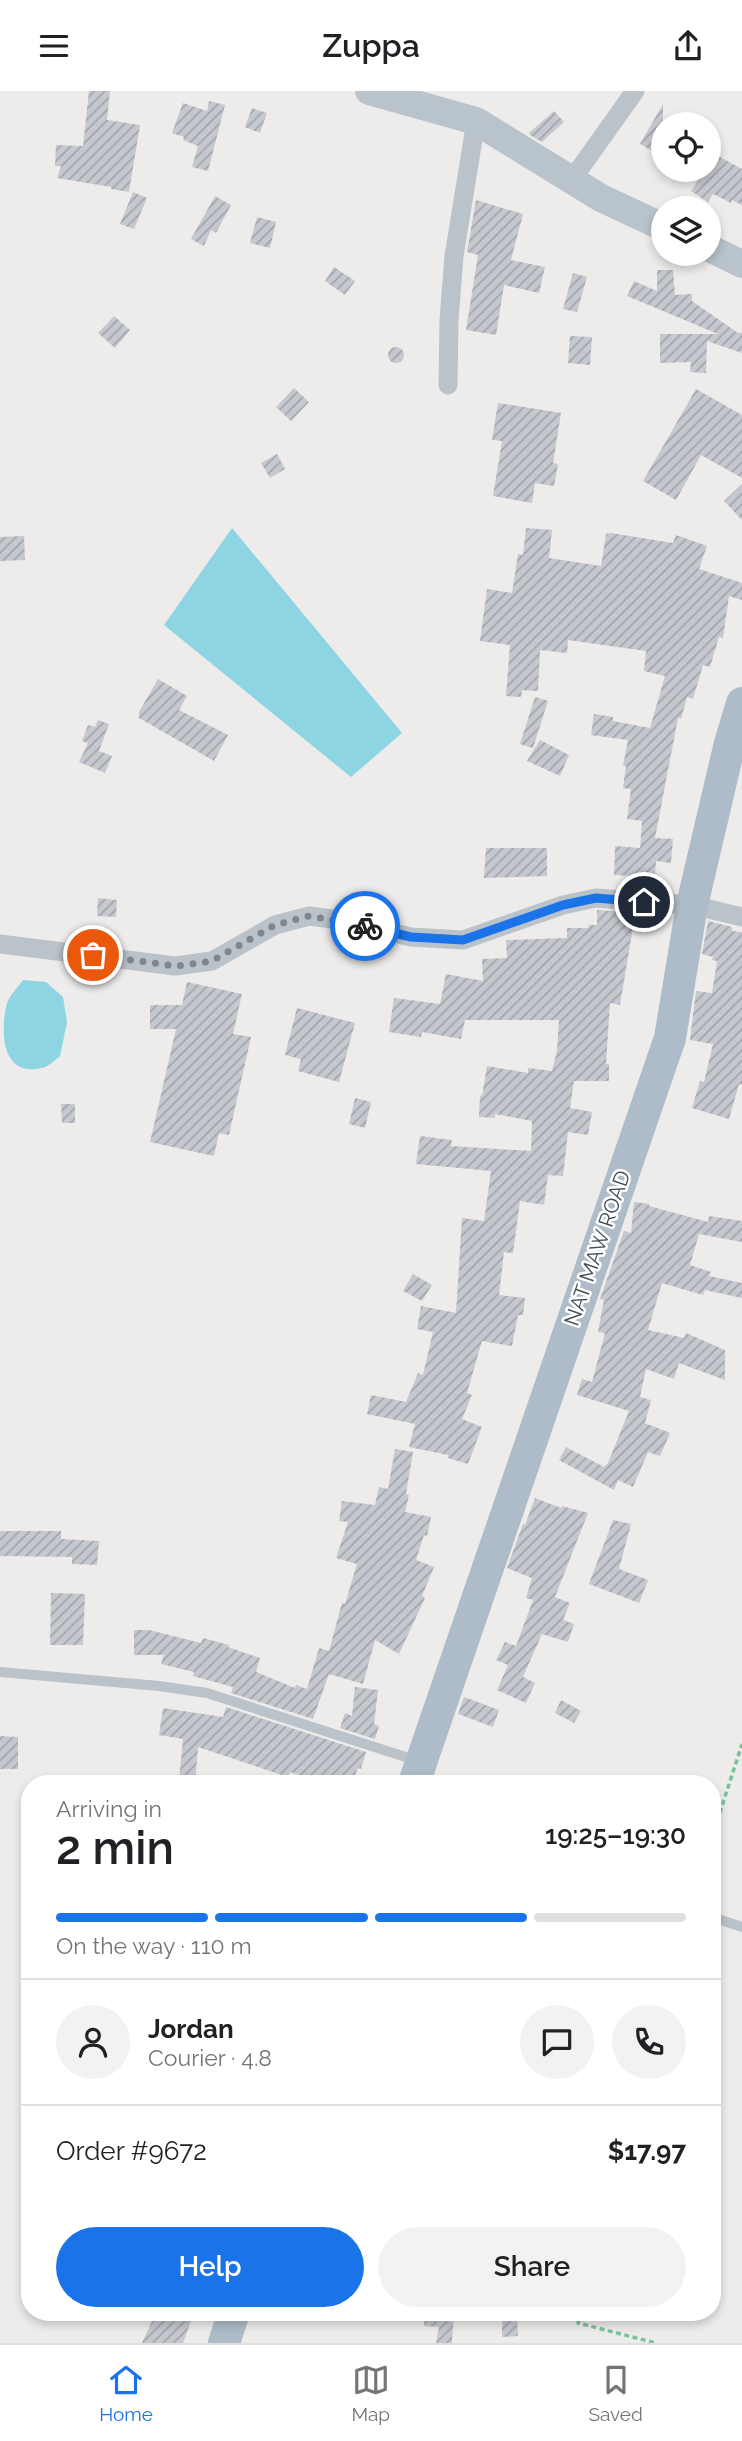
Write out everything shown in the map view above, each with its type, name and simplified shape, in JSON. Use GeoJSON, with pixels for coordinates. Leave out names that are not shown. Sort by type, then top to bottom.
{"type":"FeatureCollection","features":[{"type":"Feature","properties":{"kind":"main road"},"geometry":{"type":"LineString","coordinates":[[369,91],[475,121],[571,181],[651,221]]}},
{"type":"Feature","properties":{"kind":"main road"},"geometry":{"type":"LineString","coordinates":[[721,254],[742,264]]}},
{"type":"Feature","properties":{"kind":"main road","name":"NAT MAW ROAD"},"geometry":{"type":"LineString","coordinates":[[417,1772],[670,1038],[692,905],[742,703]]}},
{"type":"Feature","properties":{"kind":"main road"},"geometry":{"type":"LineString","coordinates":[[224,2343],[231,2321]]}},
{"type":"Feature","properties":{"kind":"street"},"geometry":{"type":"LineString","coordinates":[[571,181],[635,91]]}},
{"type":"Feature","properties":{"kind":"street"},"geometry":{"type":"LineString","coordinates":[[448,385],[454,256],[475,121]]}},
{"type":"Feature","properties":{"kind":"street"},"geometry":{"type":"LineString","coordinates":[[0,944],[176,966],[212,961],[275,925],[309,916],[340,920],[411,937],[463,940],[563,905],[596,898],[692,905],[742,916]]}},
{"type":"Feature","properties":{"kind":"lane"},"geometry":{"type":"LineString","coordinates":[[0,1672],[159,1686],[207,1693],[417,1772]]}},
{"type":"Feature","properties":{"kind":"lane"},"geometry":{"type":"LineString","coordinates":[[721,1920],[742,1927]]}},
{"type":"Feature","properties":{"kind":"path"},"geometry":{"type":"LineString","coordinates":[[721,1809],[742,1744]]}},
{"type":"Feature","properties":{"kind":"path"},"geometry":{"type":"LineString","coordinates":[[579,2321],[578,2323],[656,2343]]}},
{"type":"Feature","properties":{"kind":"water"},"geometry":{"type":"Polygon","coordinates":[[[232,528],[402,733],[351,777],[164,625],[232,528]]]}},
{"type":"Feature","properties":{"kind":"water"},"geometry":{"type":"Polygon","coordinates":[[[23,980],[46,982],[63,997],[67,1022],[60,1056],[42,1068],[28,1069],[18,1066],[6,1050],[4,1026],[7,1003],[23,980]]]}},
{"type":"Feature","properties":{"kind":"building"},"geometry":{"type":"Polygon","coordinates":[[[89,91],[110,91],[107,120],[140,125],[129,192],[57,178],[61,166],[55,166],[56,145],[83,146],[89,91]]]}},
{"type":"Feature","properties":{"kind":"building"},"geometry":{"type":"Polygon","coordinates":[[[209,101],[225,105],[208,171],[192,167],[198,146],[172,133],[183,103],[207,111],[209,101]]]}},
{"type":"Feature","properties":{"kind":"building"},"geometry":{"type":"Polygon","coordinates":[[[252,108],[267,113],[260,133],[245,127],[252,108]]]}},
{"type":"Feature","properties":{"kind":"building"},"geometry":{"type":"Polygon","coordinates":[[[554,111],[564,122],[542,142],[530,135],[529,133],[554,111]]]}},
{"type":"Feature","properties":{"kind":"building"},"geometry":{"type":"Polygon","coordinates":[[[651,125],[651,150],[640,144],[651,125]]]}},
{"type":"Feature","properties":{"kind":"building"},"geometry":{"type":"Polygon","coordinates":[[[721,158],[742,169],[742,205],[732,200],[731,203],[721,196],[699,196],[691,191],[697,182],[721,182],[721,158]]]}},
{"type":"Feature","properties":{"kind":"building"},"geometry":{"type":"Polygon","coordinates":[[[133,192],[147,198],[134,229],[120,224],[133,192]]]}},
{"type":"Feature","properties":{"kind":"building"},"geometry":{"type":"Polygon","coordinates":[[[215,196],[231,205],[216,233],[211,230],[204,246],[191,239],[215,196]]]}},
{"type":"Feature","properties":{"kind":"building"},"geometry":{"type":"Polygon","coordinates":[[[476,200],[523,214],[511,260],[545,267],[539,293],[504,285],[496,335],[466,330],[478,255],[467,252],[476,200]]]}},
{"type":"Feature","properties":{"kind":"building"},"geometry":{"type":"Polygon","coordinates":[[[257,217],[276,222],[270,248],[250,243],[257,217]]]}},
{"type":"Feature","properties":{"kind":"building"},"geometry":{"type":"Polygon","coordinates":[[[334,267],[355,281],[345,295],[325,281],[334,267]]]}},
{"type":"Feature","properties":{"kind":"building"},"geometry":{"type":"Polygon","coordinates":[[[657,270],[673,270],[675,295],[692,294],[692,301],[738,333],[742,333],[742,353],[707,341],[706,373],[690,372],[691,362],[660,363],[660,334],[718,334],[627,296],[634,281],[657,291],[657,270]]]}},
{"type":"Feature","properties":{"kind":"building"},"geometry":{"type":"Polygon","coordinates":[[[573,273],[587,277],[577,312],[563,309],[573,273]]]}},
{"type":"Feature","properties":{"kind":"building"},"geometry":{"type":"Polygon","coordinates":[[[114,316],[130,330],[115,348],[98,333],[114,316]]]}},
{"type":"Feature","properties":{"kind":"building"},"geometry":{"type":"Polygon","coordinates":[[[570,336],[592,337],[590,365],[568,363],[570,336]]]}},
{"type":"Feature","properties":{"kind":"building"},"geometry":{"type":"Polygon","coordinates":[[[396,347],[404,355],[396,363],[388,355],[396,347]]]}},
{"type":"Feature","properties":{"kind":"building"},"geometry":{"type":"Polygon","coordinates":[[[294,388],[309,402],[291,421],[276,407],[294,388]]]}},
{"type":"Feature","properties":{"kind":"building"},"geometry":{"type":"Polygon","coordinates":[[[696,389],[742,415],[742,478],[701,455],[676,500],[643,481],[696,389]]]}},
{"type":"Feature","properties":{"kind":"building"},"geometry":{"type":"Polygon","coordinates":[[[498,403],[561,413],[553,463],[558,464],[554,486],[535,483],[532,503],[493,496],[502,441],[492,440],[498,403]]]}},
{"type":"Feature","properties":{"kind":"building"},"geometry":{"type":"Polygon","coordinates":[[[277,454],[285,469],[270,478],[261,463],[277,454]]]}},
{"type":"Feature","properties":{"kind":"building"},"geometry":{"type":"Polygon","coordinates":[[[742,484],[742,520],[724,501],[742,484]]]}},
{"type":"Feature","properties":{"kind":"building"},"geometry":{"type":"Polygon","coordinates":[[[526,528],[552,530],[549,558],[601,566],[606,534],[673,543],[676,535],[707,546],[699,569],[742,583],[742,600],[729,596],[723,638],[719,637],[710,667],[703,665],[693,699],[687,697],[681,719],[678,718],[655,838],[673,839],[671,863],[656,861],[655,877],[614,875],[615,846],[640,848],[642,821],[627,819],[631,789],[623,788],[626,766],[623,766],[628,740],[591,735],[594,714],[613,717],[613,721],[650,728],[665,676],[644,671],[646,651],[568,640],[567,653],[540,650],[538,691],[522,690],[521,697],[506,696],[510,645],[480,641],[487,589],[512,593],[518,554],[523,555],[526,528]]]}},
{"type":"Feature","properties":{"kind":"building"},"geometry":{"type":"Polygon","coordinates":[[[24,536],[25,560],[0,561],[0,537],[24,536]]]}},
{"type":"Feature","properties":{"kind":"building"},"geometry":{"type":"Polygon","coordinates":[[[158,679],[187,696],[179,710],[228,735],[214,761],[139,718],[139,712],[158,679]]]}},
{"type":"Feature","properties":{"kind":"building"},"geometry":{"type":"Polygon","coordinates":[[[535,697],[548,701],[533,748],[520,744],[535,697]]]}},
{"type":"Feature","properties":{"kind":"building"},"geometry":{"type":"Polygon","coordinates":[[[98,720],[109,724],[99,751],[112,756],[105,773],[79,762],[88,743],[82,741],[88,725],[95,727],[98,720]]]}},
{"type":"Feature","properties":{"kind":"building"},"geometry":{"type":"Polygon","coordinates":[[[540,740],[569,755],[560,776],[527,761],[540,740]]]}},
{"type":"Feature","properties":{"kind":"building"},"geometry":{"type":"Polygon","coordinates":[[[486,848],[547,848],[547,876],[484,878],[486,848]]]}},
{"type":"Feature","properties":{"kind":"building"},"geometry":{"type":"Polygon","coordinates":[[[98,898],[117,900],[116,917],[97,916],[98,898]]]}},
{"type":"Feature","properties":{"kind":"building"},"geometry":{"type":"Polygon","coordinates":[[[597,910],[645,914],[644,927],[633,927],[620,1005],[610,1003],[606,1064],[609,1064],[609,1081],[574,1081],[570,1108],[592,1112],[588,1135],[568,1132],[563,1176],[548,1175],[544,1205],[520,1201],[513,1253],[504,1252],[499,1295],[525,1298],[523,1315],[518,1315],[512,1346],[482,1341],[467,1393],[472,1395],[462,1419],[482,1427],[468,1464],[448,1458],[448,1455],[409,1447],[415,1424],[367,1414],[371,1395],[406,1402],[418,1373],[423,1375],[433,1332],[417,1329],[421,1306],[456,1313],[462,1218],[484,1221],[491,1171],[416,1164],[420,1136],[452,1140],[451,1146],[531,1151],[532,1121],[495,1114],[495,1118],[479,1117],[480,1095],[482,1096],[487,1066],[528,1073],[528,1068],[552,1071],[557,1051],[559,1020],[465,1020],[461,1039],[422,1032],[421,1037],[389,1032],[394,998],[440,1004],[446,974],[483,981],[482,959],[507,958],[506,940],[567,938],[567,928],[597,925],[597,910]]]}},
{"type":"Feature","properties":{"kind":"building"},"geometry":{"type":"Polygon","coordinates":[[[708,921],[732,927],[732,931],[742,932],[742,1085],[739,1084],[729,1119],[692,1108],[700,1081],[704,1082],[713,1044],[690,1040],[696,991],[712,993],[717,961],[702,954],[708,921]]]}},
{"type":"Feature","properties":{"kind":"building"},"geometry":{"type":"Polygon","coordinates":[[[187,982],[242,994],[233,1034],[251,1037],[229,1135],[219,1133],[214,1156],[150,1142],[176,1029],[150,1029],[150,1005],[182,1005],[187,982]]]}},
{"type":"Feature","properties":{"kind":"building"},"geometry":{"type":"Polygon","coordinates":[[[297,1008],[355,1023],[339,1082],[298,1071],[301,1059],[285,1055],[297,1008]]]}},
{"type":"Feature","properties":{"kind":"building"},"geometry":{"type":"Polygon","coordinates":[[[355,1098],[371,1102],[365,1128],[349,1124],[355,1098]]]}},
{"type":"Feature","properties":{"kind":"building"},"geometry":{"type":"Polygon","coordinates":[[[61,1104],[75,1104],[75,1123],[62,1123],[61,1104]]]}},
{"type":"Feature","properties":{"kind":"building"},"geometry":{"type":"Polygon","coordinates":[[[634,1202],[708,1222],[709,1216],[742,1221],[742,1242],[699,1234],[690,1265],[711,1272],[709,1276],[742,1283],[742,1298],[705,1290],[703,1295],[662,1283],[648,1330],[684,1338],[686,1333],[725,1350],[725,1380],[679,1363],[674,1379],[646,1369],[640,1397],[651,1400],[645,1423],[670,1433],[660,1456],[648,1452],[633,1487],[618,1480],[614,1490],[559,1460],[566,1447],[604,1467],[629,1411],[577,1395],[582,1379],[592,1382],[605,1333],[598,1332],[604,1300],[600,1299],[624,1231],[631,1233],[634,1202]]]}},
{"type":"Feature","properties":{"kind":"building"},"geometry":{"type":"Polygon","coordinates":[[[413,1274],[432,1285],[422,1301],[403,1291],[413,1274]]]}},
{"type":"Feature","properties":{"kind":"building"},"geometry":{"type":"Polygon","coordinates":[[[395,1449],[413,1452],[405,1512],[431,1517],[427,1536],[424,1535],[416,1560],[434,1567],[422,1596],[425,1598],[399,1654],[375,1640],[363,1684],[329,1674],[313,1719],[231,1693],[233,1687],[193,1676],[194,1672],[161,1664],[164,1655],[134,1655],[134,1630],[149,1630],[201,1643],[203,1638],[260,1658],[256,1672],[295,1688],[296,1685],[307,1689],[319,1648],[329,1651],[342,1603],[345,1604],[357,1564],[336,1558],[348,1522],[339,1521],[342,1501],[375,1505],[379,1487],[388,1489],[395,1449]]]}},
{"type":"Feature","properties":{"kind":"building"},"geometry":{"type":"Polygon","coordinates":[[[535,1498],[561,1508],[562,1506],[588,1513],[555,1597],[570,1603],[563,1620],[574,1624],[568,1642],[542,1634],[523,1677],[535,1683],[526,1703],[497,1690],[508,1665],[496,1660],[505,1642],[516,1646],[533,1600],[526,1598],[532,1578],[507,1568],[535,1498]]]}},
{"type":"Feature","properties":{"kind":"building"},"geometry":{"type":"Polygon","coordinates":[[[613,1520],[631,1524],[619,1569],[648,1580],[639,1603],[589,1584],[613,1520]]]}},
{"type":"Feature","properties":{"kind":"building"},"geometry":{"type":"Polygon","coordinates":[[[0,1531],[61,1531],[61,1539],[99,1541],[97,1565],[72,1564],[72,1557],[0,1556],[0,1531]]]}},
{"type":"Feature","properties":{"kind":"building"},"geometry":{"type":"Polygon","coordinates":[[[51,1593],[85,1594],[83,1645],[50,1645],[51,1593]]]}},
{"type":"Feature","properties":{"kind":"building"},"geometry":{"type":"Polygon","coordinates":[[[355,1687],[378,1690],[374,1724],[379,1726],[375,1739],[340,1728],[345,1713],[352,1716],[355,1687]]]}},
{"type":"Feature","properties":{"kind":"building"},"geometry":{"type":"Polygon","coordinates":[[[464,1697],[499,1710],[493,1727],[458,1714],[464,1697]]]}},
{"type":"Feature","properties":{"kind":"building"},"geometry":{"type":"Polygon","coordinates":[[[561,1700],[581,1711],[574,1723],[555,1713],[561,1700]]]}},
{"type":"Feature","properties":{"kind":"building"},"geometry":{"type":"Polygon","coordinates":[[[226,1707],[366,1752],[361,1769],[358,1768],[355,1775],[299,1775],[290,1772],[289,1775],[282,1775],[198,1747],[196,1775],[180,1775],[183,1739],[159,1735],[163,1708],[223,1717],[226,1707]]]}},
{"type":"Feature","properties":{"kind":"building"},"geometry":{"type":"Polygon","coordinates":[[[0,1736],[18,1737],[18,1769],[0,1769],[0,1736]]]}},
{"type":"Feature","properties":{"kind":"building"},"geometry":{"type":"Polygon","coordinates":[[[152,2321],[191,2321],[183,2343],[142,2343],[152,2321]]]}},
{"type":"Feature","properties":{"kind":"building"},"geometry":{"type":"Polygon","coordinates":[[[424,2321],[453,2321],[452,2343],[436,2343],[439,2327],[424,2326],[424,2321]]]}},
{"type":"Feature","properties":{"kind":"building"},"geometry":{"type":"Polygon","coordinates":[[[502,2321],[517,2321],[518,2336],[502,2337],[502,2321]]]}},
{"type":"Feature","properties":{"kind":"way so far"},"geometry":{"type":"LineString","coordinates":[[93,955],[176,966],[212,961],[275,925],[309,916],[365,926]]}},
{"type":"Feature","properties":{"kind":"route"},"geometry":{"type":"LineString","coordinates":[[365,926],[411,937],[463,940],[563,905],[596,898],[644,902]]}}]}
